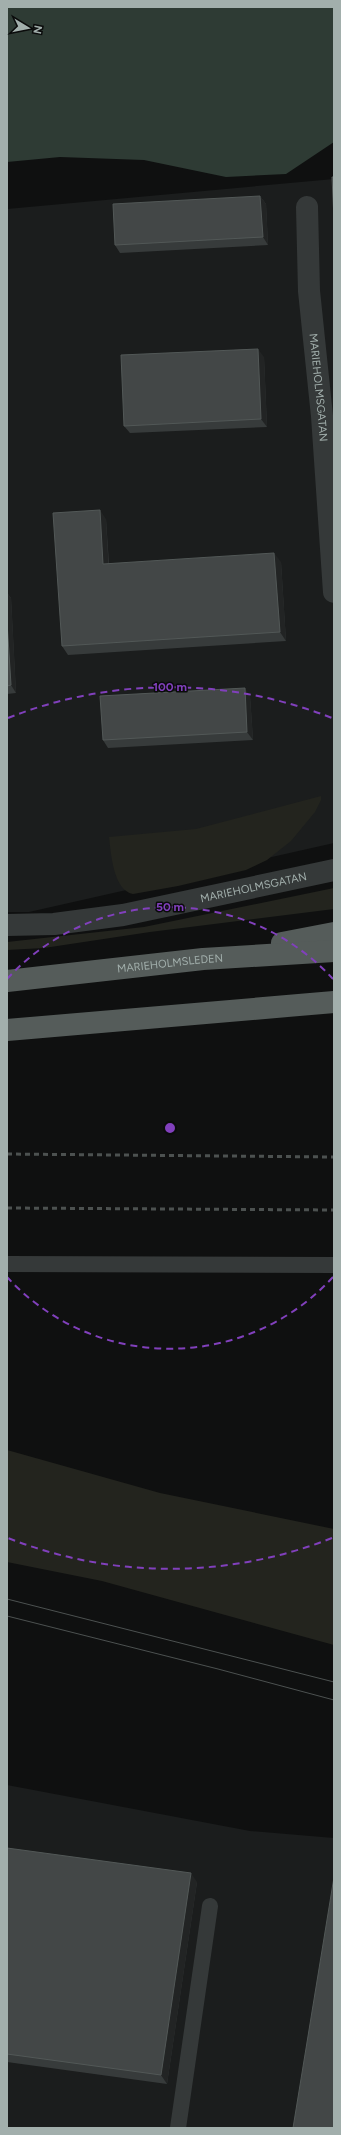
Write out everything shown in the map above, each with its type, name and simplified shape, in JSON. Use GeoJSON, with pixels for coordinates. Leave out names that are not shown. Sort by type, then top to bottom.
{"type":"FeatureCollection","features":[{"type":"Feature","properties":{"kind":"highway"},"geometry":{"type":"LineString","coordinates":[[203,959],[334,933]]}},
{"type":"Feature","properties":{"kind":"highway","name":"MARIEHOLMSLEDEN"},"geometry":{"type":"LineString","coordinates":[[7,981],[203,959],[334,951]]}},
{"type":"Feature","properties":{"kind":"highway"},"geometry":{"type":"LineString","coordinates":[[7,1030],[334,1002]]}},
{"type":"Feature","properties":{"kind":"street","name":"MARIEHOLMSGATAN"},"geometry":{"type":"LineString","coordinates":[[307,207],[309,291],[322,416],[334,592]]}},
{"type":"Feature","properties":{"kind":"street","name":"MARIEHOLMSGATAN"},"geometry":{"type":"LineString","coordinates":[[7,924],[54,924],[123,915],[334,870]]}},
{"type":"Feature","properties":{"kind":"lane"},"geometry":{"type":"LineString","coordinates":[[7,1264],[334,1265]]}},
{"type":"Feature","properties":{"kind":"lane"},"geometry":{"type":"LineString","coordinates":[[178,2128],[210,1906]]}},
{"type":"Feature","properties":{"kind":"shaded area"},"geometry":{"type":"Polygon","coordinates":[[[7,7],[334,7],[334,142],[286,174],[226,177],[144,160],[60,157],[7,162],[7,7]]]}},
{"type":"Feature","properties":{"kind":"shaded area"},"geometry":{"type":"Polygon","coordinates":[[[334,179],[334,843],[29,912],[7,912],[7,209],[334,179]]]}},
{"type":"Feature","properties":{"kind":"shaded area"},"geometry":{"type":"Polygon","coordinates":[[[321,796],[321,800],[315,812],[291,841],[267,860],[246,870],[178,886],[133,894],[126,891],[121,886],[117,878],[112,861],[109,837],[196,829],[321,796]]]}},
{"type":"Feature","properties":{"kind":"shaded area"},"geometry":{"type":"Polygon","coordinates":[[[334,888],[334,909],[150,932],[44,948],[7,950],[7,942],[144,927],[334,888]]]}},
{"type":"Feature","properties":{"kind":"shaded area"},"geometry":{"type":"Polygon","coordinates":[[[7,1450],[160,1493],[334,1529],[334,1645],[102,1581],[7,1562],[7,1450]]]}},
{"type":"Feature","properties":{"kind":"shaded area"},"geometry":{"type":"Polygon","coordinates":[[[7,1785],[250,1831],[334,1838],[334,2128],[7,2128],[7,1785]]]}},
{"type":"Feature","properties":{"kind":"building"},"geometry":{"type":"Polygon","coordinates":[[[332,177],[334,177],[334,219],[332,177]]]}},
{"type":"Feature","properties":{"kind":"building"},"geometry":{"type":"Polygon","coordinates":[[[260,196],[263,237],[115,245],[113,204],[260,196]]]}},
{"type":"Feature","properties":{"kind":"building"},"geometry":{"type":"Polygon","coordinates":[[[258,349],[261,419],[124,426],[121,355],[258,349]]]}},
{"type":"Feature","properties":{"kind":"building"},"geometry":{"type":"Polygon","coordinates":[[[100,510],[103,564],[274,553],[280,632],[62,646],[53,513],[100,510]]]}},
{"type":"Feature","properties":{"kind":"building"},"geometry":{"type":"Polygon","coordinates":[[[7,622],[11,685],[7,686],[7,622]]]}},
{"type":"Feature","properties":{"kind":"building"},"geometry":{"type":"Polygon","coordinates":[[[245,688],[247,732],[103,740],[100,696],[245,688]]]}},
{"type":"Feature","properties":{"kind":"building"},"geometry":{"type":"Polygon","coordinates":[[[7,1848],[191,1873],[161,2075],[7,2054],[7,1848]]]}},
{"type":"Feature","properties":{"kind":"building"},"geometry":{"type":"Polygon","coordinates":[[[334,1877],[334,2128],[293,2128],[334,1877]]]}},
{"type":"Feature","properties":{"kind":"tram line"},"geometry":{"type":"LineString","coordinates":[[7,1599],[334,1682]]}},
{"type":"Feature","properties":{"kind":"tram line"},"geometry":{"type":"LineString","coordinates":[[7,1616],[334,1700]]}},
{"type":"Feature","properties":{"kind":"railway"},"geometry":{"type":"LineString","coordinates":[[7,1154],[334,1157]]}},
{"type":"Feature","properties":{"kind":"railway"},"geometry":{"type":"LineString","coordinates":[[7,1208],[334,1210]]}}]}
